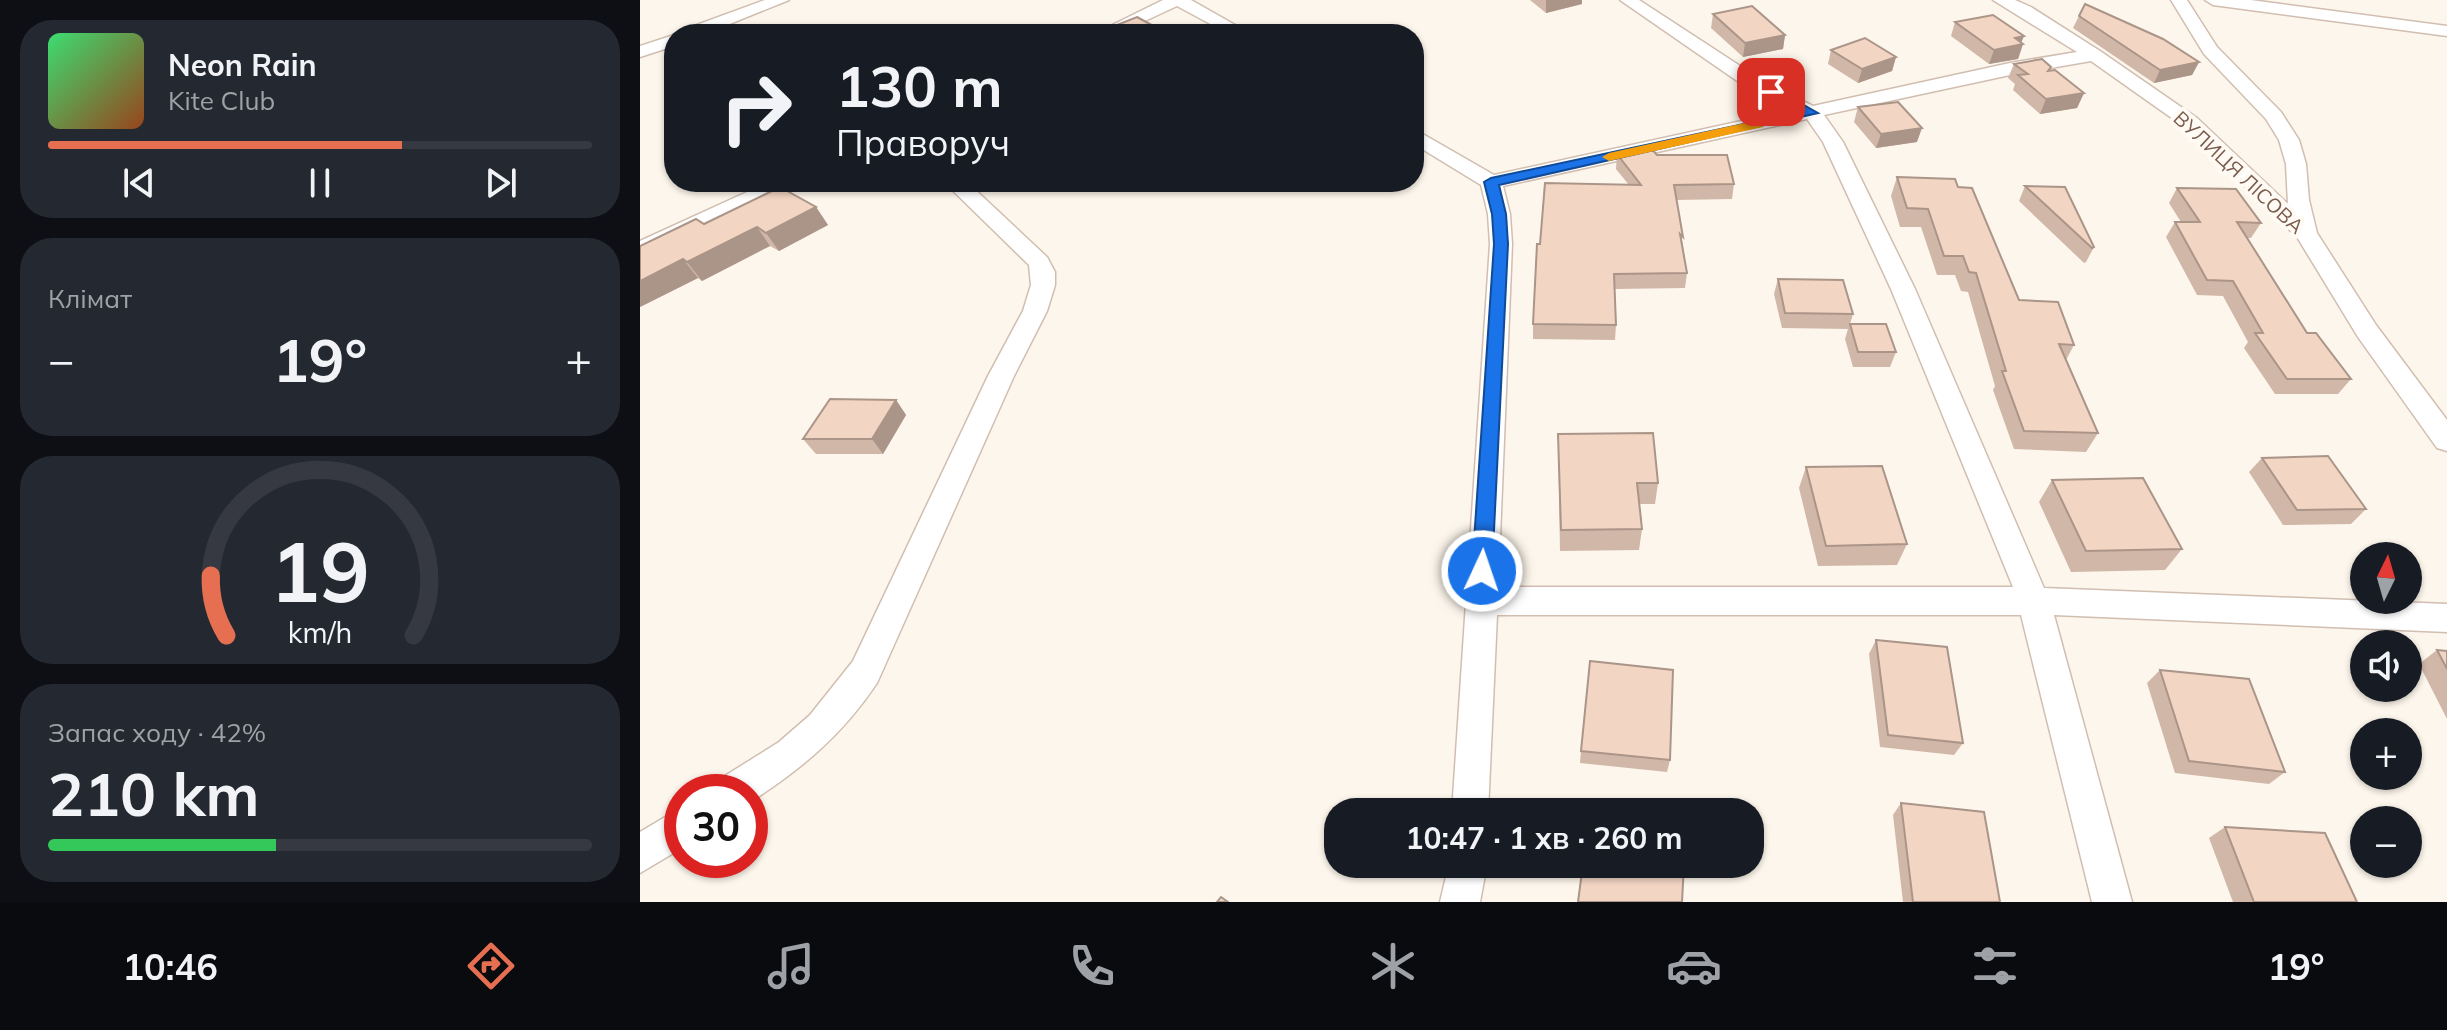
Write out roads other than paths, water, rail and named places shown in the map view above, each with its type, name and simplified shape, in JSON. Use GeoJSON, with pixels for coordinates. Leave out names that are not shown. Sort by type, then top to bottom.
{"type":"FeatureCollection","features":[{"type":"Feature","properties":{"kind":"street"},"geometry":{"type":"LineString","coordinates":[[716,24],[781,0]]}},
{"type":"Feature","properties":{"kind":"street"},"geometry":{"type":"LineString","coordinates":[[1125,24],[1178,0],[1223,24]]}},
{"type":"Feature","properties":{"kind":"street"},"geometry":{"type":"LineString","coordinates":[[1628,0],[1750,81],[1812,113],[1833,142],[1897,276],[2034,601],[2112,902]]}},
{"type":"Feature","properties":{"kind":"street","name":"ВУЛИЦЯ ЛІСОВА"},"geometry":{"type":"LineString","coordinates":[[2001,0],[2025,11],[2094,55],[2190,122],[2306,233],[2367,331],[2447,441]]}},
{"type":"Feature","properties":{"kind":"street"},"geometry":{"type":"LineString","coordinates":[[2179,0],[2210,50],[2274,116],[2289,140],[2296,164],[2298,200],[2306,233]]}},
{"type":"Feature","properties":{"kind":"street"},"geometry":{"type":"LineString","coordinates":[[2213,0],[2447,31]]}},
{"type":"Feature","properties":{"kind":"street"},"geometry":{"type":"LineString","coordinates":[[2379,0],[2384,23]]}},
{"type":"Feature","properties":{"kind":"street"},"geometry":{"type":"LineString","coordinates":[[640,52],[664,44]]}},
{"type":"Feature","properties":{"kind":"street"},"geometry":{"type":"LineString","coordinates":[[1424,141],[1491,182],[2010,69],[2094,55]]}},
{"type":"Feature","properties":{"kind":"street"},"geometry":{"type":"LineString","coordinates":[[1471,798],[1501,244],[1499,214],[1491,182]]}},
{"type":"Feature","properties":{"kind":"street"},"geometry":{"type":"LineString","coordinates":[[640,250],[765,192]]}},
{"type":"Feature","properties":{"kind":"street"},"geometry":{"type":"LineString","coordinates":[[762,774],[819,733],[843,706],[865,672],[1001,376],[1035,311],[1043,285],[1039,262],[966,192]]}},
{"type":"Feature","properties":{"kind":"street"},"geometry":{"type":"LineString","coordinates":[[1480,601],[2034,601],[2447,618]]}},
{"type":"Feature","properties":{"kind":"street"},"geometry":{"type":"LineString","coordinates":[[640,854],[664,838]]}},
{"type":"Feature","properties":{"kind":"street"},"geometry":{"type":"LineString","coordinates":[[1460,902],[1465,878]]}}]}
